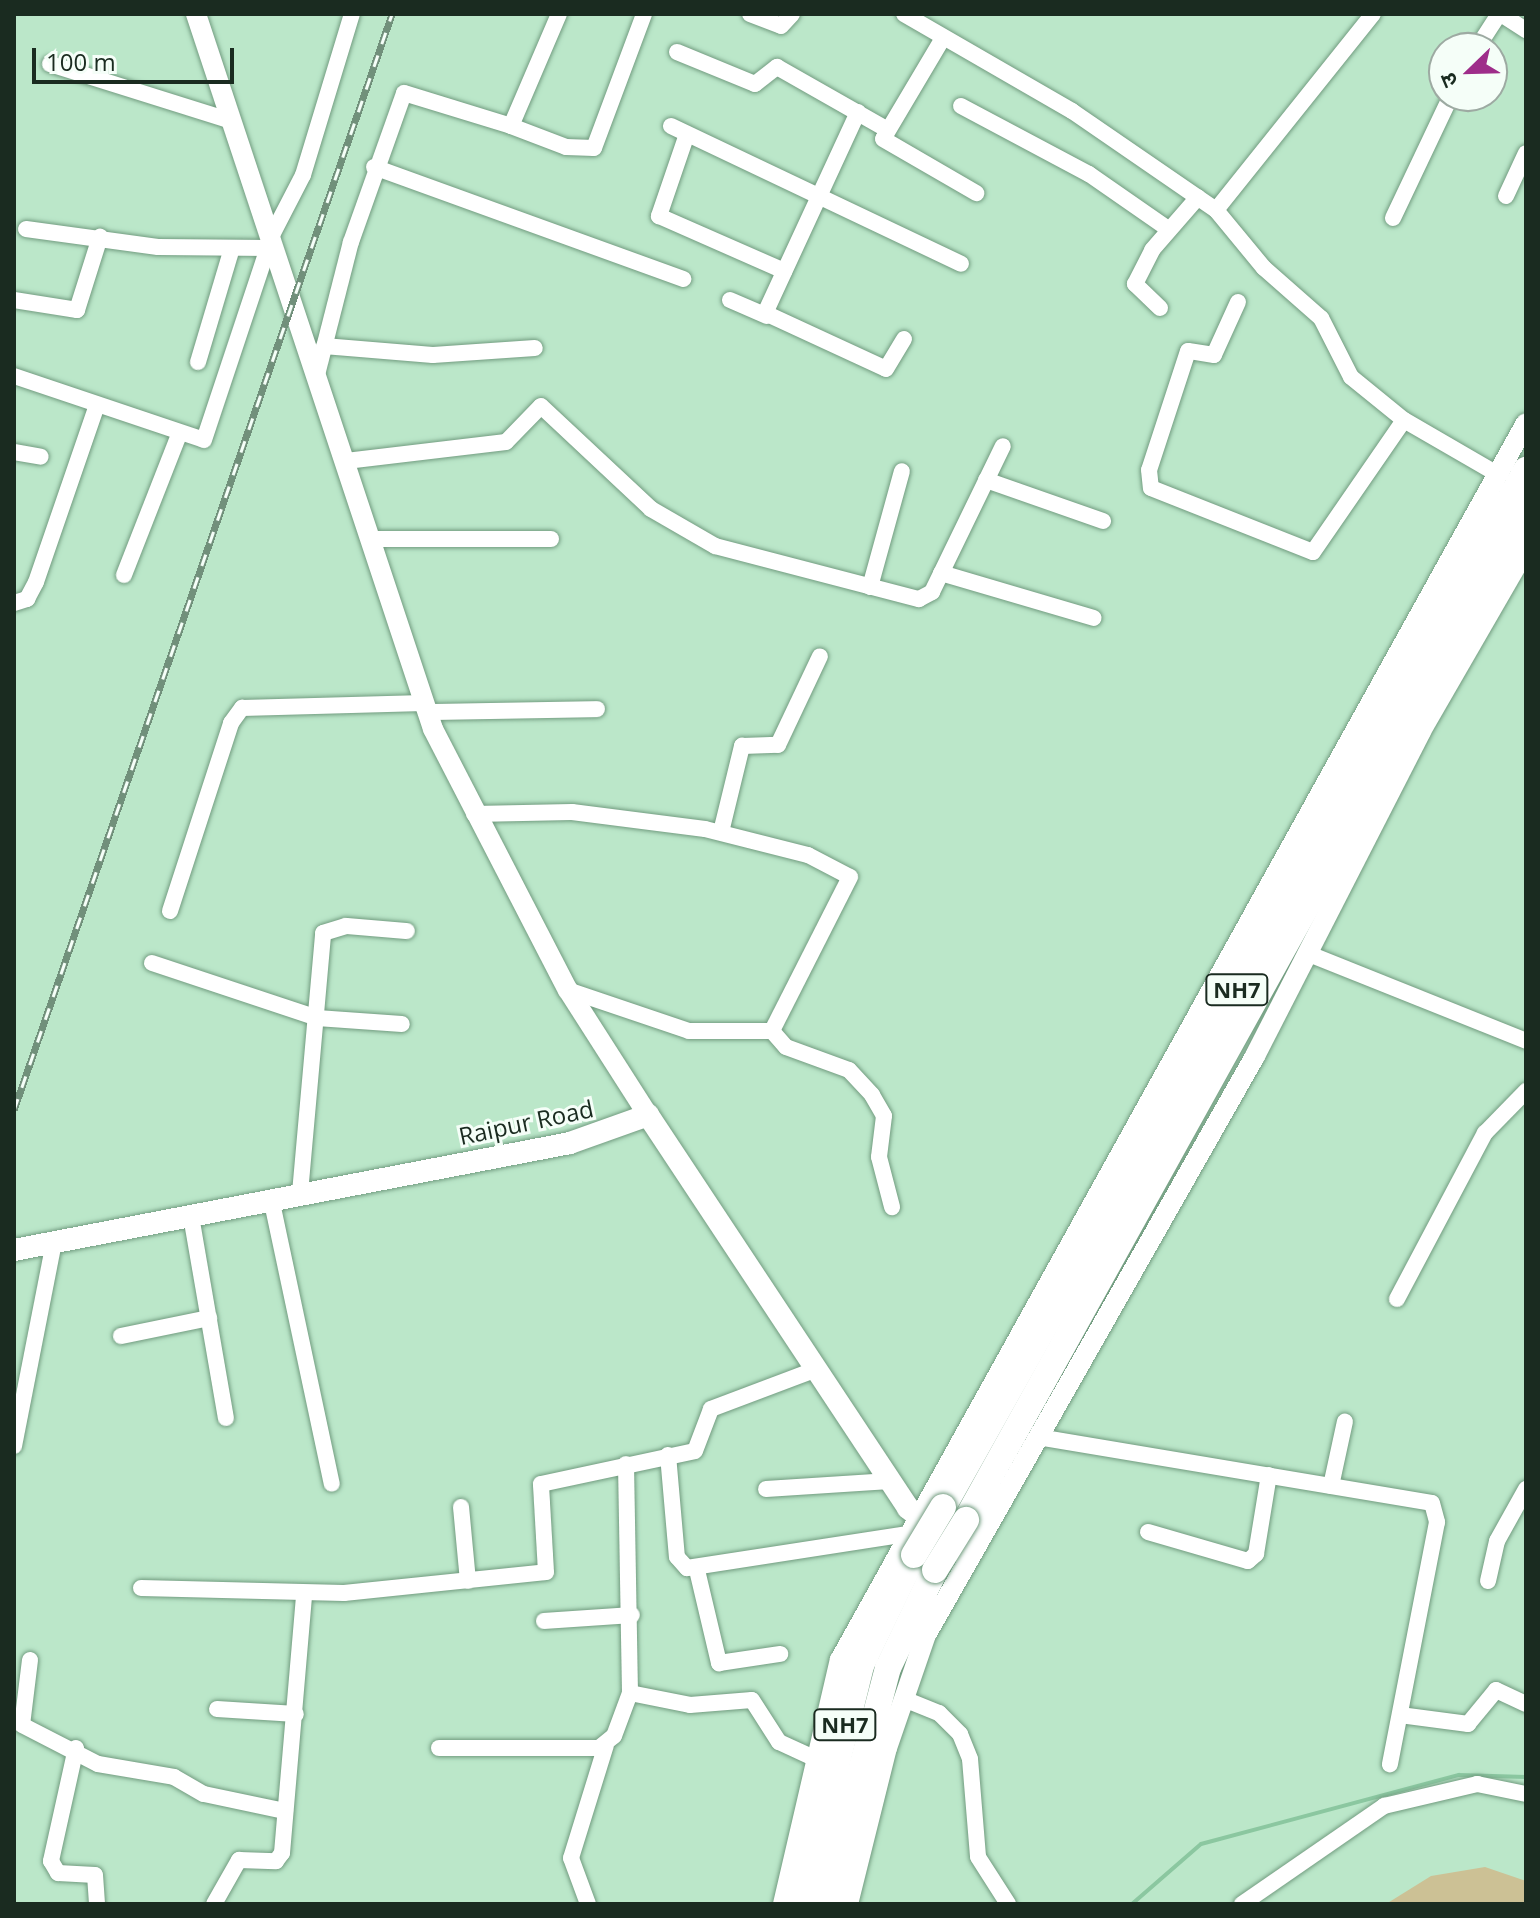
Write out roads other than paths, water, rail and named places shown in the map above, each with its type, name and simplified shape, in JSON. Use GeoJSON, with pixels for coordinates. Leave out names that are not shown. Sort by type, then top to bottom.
{"type":"FeatureCollection","features":[{"type":"Feature","properties":{"kind":"highway","name":"NH7"},"geometry":{"type":"LineString","coordinates":[[802,1904],[861,1665],[918,1544],[943,1507],[1526,470]]}},
{"type":"Feature","properties":{"kind":"highway","name":"NH7"},"geometry":{"type":"LineString","coordinates":[[826,1904],[918,1544],[966,1520],[1526,511]]}},
{"type":"Feature","properties":{"kind":"main road"},"geometry":{"type":"LineString","coordinates":[[648,1115],[890,1481],[918,1544],[969,1557]]}},
{"type":"Feature","properties":{"kind":"main road","name":"Raipur Road"},"geometry":{"type":"LineString","coordinates":[[14,1250],[271,1198],[570,1143],[648,1115]]}},
{"type":"Feature","properties":{"kind":"street"},"geometry":{"type":"LineString","coordinates":[[196,14],[270,241],[318,371],[425,708],[474,814],[568,990],[648,1115]]}},
{"type":"Feature","properties":{"kind":"street"},"geometry":{"type":"LineString","coordinates":[[14,376],[96,408],[204,440],[270,241],[303,175],[352,14]]}},
{"type":"Feature","properties":{"kind":"street"},"geometry":{"type":"LineString","coordinates":[[511,126],[559,14]]}},
{"type":"Feature","properties":{"kind":"street"},"geometry":{"type":"LineString","coordinates":[[318,371],[374,167],[410,90],[566,147],[594,148],[644,14]]}},
{"type":"Feature","properties":{"kind":"street"},"geometry":{"type":"LineString","coordinates":[[750,14],[781,26],[792,14]]}},
{"type":"Feature","properties":{"kind":"street"},"geometry":{"type":"LineString","coordinates":[[904,14],[1072,111],[1216,210],[1264,268],[1321,318],[1351,377],[1404,420],[1497,474]]}},
{"type":"Feature","properties":{"kind":"street"},"geometry":{"type":"LineString","coordinates":[[1216,210],[1373,14]]}},
{"type":"Feature","properties":{"kind":"street"},"geometry":{"type":"LineString","coordinates":[[1488,32],[1500,14],[1526,30]]}},
{"type":"Feature","properties":{"kind":"street"},"geometry":{"type":"LineString","coordinates":[[943,38],[886,129],[884,143],[976,193]]}},
{"type":"Feature","properties":{"kind":"street"},"geometry":{"type":"LineString","coordinates":[[677,52],[755,84],[777,67],[886,129]]}},
{"type":"Feature","properties":{"kind":"street"},"geometry":{"type":"LineString","coordinates":[[50,64],[232,121]]}},
{"type":"Feature","properties":{"kind":"street"},"geometry":{"type":"LineString","coordinates":[[961,106],[1089,174],[1168,229]]}},
{"type":"Feature","properties":{"kind":"street"},"geometry":{"type":"LineString","coordinates":[[767,316],[818,193],[858,112]]}},
{"type":"Feature","properties":{"kind":"street"},"geometry":{"type":"LineString","coordinates":[[1393,218],[1443,112]]}},
{"type":"Feature","properties":{"kind":"street"},"geometry":{"type":"LineString","coordinates":[[671,126],[818,193],[961,264]]}},
{"type":"Feature","properties":{"kind":"street"},"geometry":{"type":"LineString","coordinates":[[687,134],[659,216],[784,271]]}},
{"type":"Feature","properties":{"kind":"street"},"geometry":{"type":"LineString","coordinates":[[1506,196],[1526,153]]}},
{"type":"Feature","properties":{"kind":"street"},"geometry":{"type":"LineString","coordinates":[[374,167],[683,279]]}},
{"type":"Feature","properties":{"kind":"street"},"geometry":{"type":"LineString","coordinates":[[1160,308],[1135,284],[1168,229],[1198,197]]}},
{"type":"Feature","properties":{"kind":"street"},"geometry":{"type":"LineString","coordinates":[[26,229],[231,251],[270,241]]}},
{"type":"Feature","properties":{"kind":"street"},"geometry":{"type":"LineString","coordinates":[[14,300],[77,310],[100,237]]}},
{"type":"Feature","properties":{"kind":"street"},"geometry":{"type":"LineString","coordinates":[[198,362],[231,251]]}},
{"type":"Feature","properties":{"kind":"street"},"geometry":{"type":"LineString","coordinates":[[730,300],[886,369],[904,339]]}},
{"type":"Feature","properties":{"kind":"street"},"geometry":{"type":"LineString","coordinates":[[1238,302],[1214,355],[1188,351],[1149,470],[1151,488],[1313,552],[1404,420]]}},
{"type":"Feature","properties":{"kind":"street"},"geometry":{"type":"LineString","coordinates":[[324,346],[433,355],[535,348]]}},
{"type":"Feature","properties":{"kind":"street"},"geometry":{"type":"LineString","coordinates":[[346,461],[506,442],[541,406],[651,509],[715,546],[924,599],[941,573],[1003,446]]}},
{"type":"Feature","properties":{"kind":"street"},"geometry":{"type":"LineString","coordinates":[[14,603],[32,592],[96,408]]}},
{"type":"Feature","properties":{"kind":"street"},"geometry":{"type":"LineString","coordinates":[[783,1904],[840,1660],[918,1544],[1526,423]]}},
{"type":"Feature","properties":{"kind":"street"},"geometry":{"type":"LineString","coordinates":[[124,575],[179,435]]}},
{"type":"Feature","properties":{"kind":"street"},"geometry":{"type":"LineString","coordinates":[[14,452],[41,457]]}},
{"type":"Feature","properties":{"kind":"street"},"geometry":{"type":"LineString","coordinates":[[870,587],[902,471]]}},
{"type":"Feature","properties":{"kind":"street"},"geometry":{"type":"LineString","coordinates":[[986,480],[1103,521]]}},
{"type":"Feature","properties":{"kind":"street"},"geometry":{"type":"LineString","coordinates":[[371,539],[551,539]]}},
{"type":"Feature","properties":{"kind":"street"},"geometry":{"type":"LineString","coordinates":[[848,1904],[904,1699],[926,1635],[1309,954],[1421,731],[1526,549]]}},
{"type":"Feature","properties":{"kind":"street"},"geometry":{"type":"LineString","coordinates":[[941,573],[1094,618]]}},
{"type":"Feature","properties":{"kind":"street"},"geometry":{"type":"LineString","coordinates":[[721,832],[742,746],[778,745],[820,656]]}},
{"type":"Feature","properties":{"kind":"street"},"geometry":{"type":"LineString","coordinates":[[170,911],[231,723],[242,708],[597,709]]}},
{"type":"Feature","properties":{"kind":"street"},"geometry":{"type":"LineString","coordinates":[[474,814],[572,812],[721,832],[808,855],[850,877],[772,1031]]}},
{"type":"Feature","properties":{"kind":"street"},"geometry":{"type":"LineString","coordinates":[[300,1193],[326,929],[407,931]]}},
{"type":"Feature","properties":{"kind":"street"},"geometry":{"type":"LineString","coordinates":[[1309,954],[1526,1041]]}},
{"type":"Feature","properties":{"kind":"street"},"geometry":{"type":"LineString","coordinates":[[152,963],[317,1018],[402,1024]]}},
{"type":"Feature","properties":{"kind":"street"},"geometry":{"type":"LineString","coordinates":[[568,990],[689,1031],[772,1031],[786,1047],[849,1070],[877,1102],[885,1122],[879,1157],[892,1207]]}},
{"type":"Feature","properties":{"kind":"street"},"geometry":{"type":"LineString","coordinates":[[1397,1299],[1475,1150],[1526,1091]]}},
{"type":"Feature","properties":{"kind":"street"},"geometry":{"type":"LineString","coordinates":[[1507,1111],[1526,1116]]}},
{"type":"Feature","properties":{"kind":"street"},"geometry":{"type":"LineString","coordinates":[[271,1198],[332,1484]]}},
{"type":"Feature","properties":{"kind":"street"},"geometry":{"type":"LineString","coordinates":[[191,1216],[226,1418]]}},
{"type":"Feature","properties":{"kind":"street"},"geometry":{"type":"LineString","coordinates":[[14,1446],[54,1243]]}},
{"type":"Feature","properties":{"kind":"street"},"geometry":{"type":"LineString","coordinates":[[121,1336],[209,1318]]}},
{"type":"Feature","properties":{"kind":"street"},"geometry":{"type":"LineString","coordinates":[[141,1588],[304,1595],[546,1572],[541,1484],[699,1448],[711,1409],[817,1369]]}},
{"type":"Feature","properties":{"kind":"street"},"geometry":{"type":"LineString","coordinates":[[1331,1486],[1345,1421]]}},
{"type":"Feature","properties":{"kind":"street"},"geometry":{"type":"LineString","coordinates":[[1038,1437],[1331,1486],[1422,1498],[1437,1512],[1390,1764]]}},
{"type":"Feature","properties":{"kind":"street"},"geometry":{"type":"LineString","coordinates":[[668,1455],[677,1557],[697,1570],[918,1544]]}},
{"type":"Feature","properties":{"kind":"street"},"geometry":{"type":"LineString","coordinates":[[588,1904],[571,1858],[606,1745],[623,1722],[630,1693],[632,1615],[626,1464]]}},
{"type":"Feature","properties":{"kind":"street"},"geometry":{"type":"LineString","coordinates":[[1148,1532],[1248,1561],[1269,1475]]}},
{"type":"Feature","properties":{"kind":"street"},"geometry":{"type":"LineString","coordinates":[[766,1489],[890,1481]]}},
{"type":"Feature","properties":{"kind":"street"},"geometry":{"type":"LineString","coordinates":[[1488,1581],[1497,1541],[1526,1489]]}},
{"type":"Feature","properties":{"kind":"street"},"geometry":{"type":"LineString","coordinates":[[461,1507],[468,1581]]}},
{"type":"Feature","properties":{"kind":"street"},"geometry":{"type":"LineString","coordinates":[[697,1570],[719,1663],[780,1654]]}},
{"type":"Feature","properties":{"kind":"street"},"geometry":{"type":"LineString","coordinates":[[214,1904],[239,1860],[281,1858],[304,1595]]}},
{"type":"Feature","properties":{"kind":"street"},"geometry":{"type":"LineString","coordinates":[[544,1621],[632,1615]]}},
{"type":"Feature","properties":{"kind":"street"},"geometry":{"type":"LineString","coordinates":[[30,1660],[16,1724],[76,1748],[98,1764],[174,1777],[204,1794],[285,1811]]}},
{"type":"Feature","properties":{"kind":"street"},"geometry":{"type":"LineString","coordinates":[[1400,1715],[1468,1724],[1496,1690],[1526,1703]]}},
{"type":"Feature","properties":{"kind":"street"},"geometry":{"type":"LineString","coordinates":[[630,1693],[690,1705],[752,1700],[779,1742],[816,1759]]}},
{"type":"Feature","properties":{"kind":"street"},"geometry":{"type":"LineString","coordinates":[[904,1699],[939,1713],[960,1734],[970,1759],[978,1857],[1008,1904]]}},
{"type":"Feature","properties":{"kind":"street"},"geometry":{"type":"LineString","coordinates":[[217,1709],[296,1714]]}},
{"type":"Feature","properties":{"kind":"street"},"geometry":{"type":"LineString","coordinates":[[439,1748],[606,1745]]}},
{"type":"Feature","properties":{"kind":"street"},"geometry":{"type":"LineString","coordinates":[[76,1748],[51,1861],[58,1873],[98,1879],[97,1904]]}},
{"type":"Feature","properties":{"kind":"street"},"geometry":{"type":"LineString","coordinates":[[1242,1904],[1384,1806],[1410,1795],[1477,1784],[1526,1794]]}},
{"type":"Feature","properties":{"kind":"waterway"},"geometry":{"type":"LineString","coordinates":[[1132,1904],[1201,1844],[1459,1775],[1526,1777]]}},
{"type":"Feature","properties":{"kind":"railway"},"geometry":{"type":"LineString","coordinates":[[14,1110],[392,14]]}}]}
